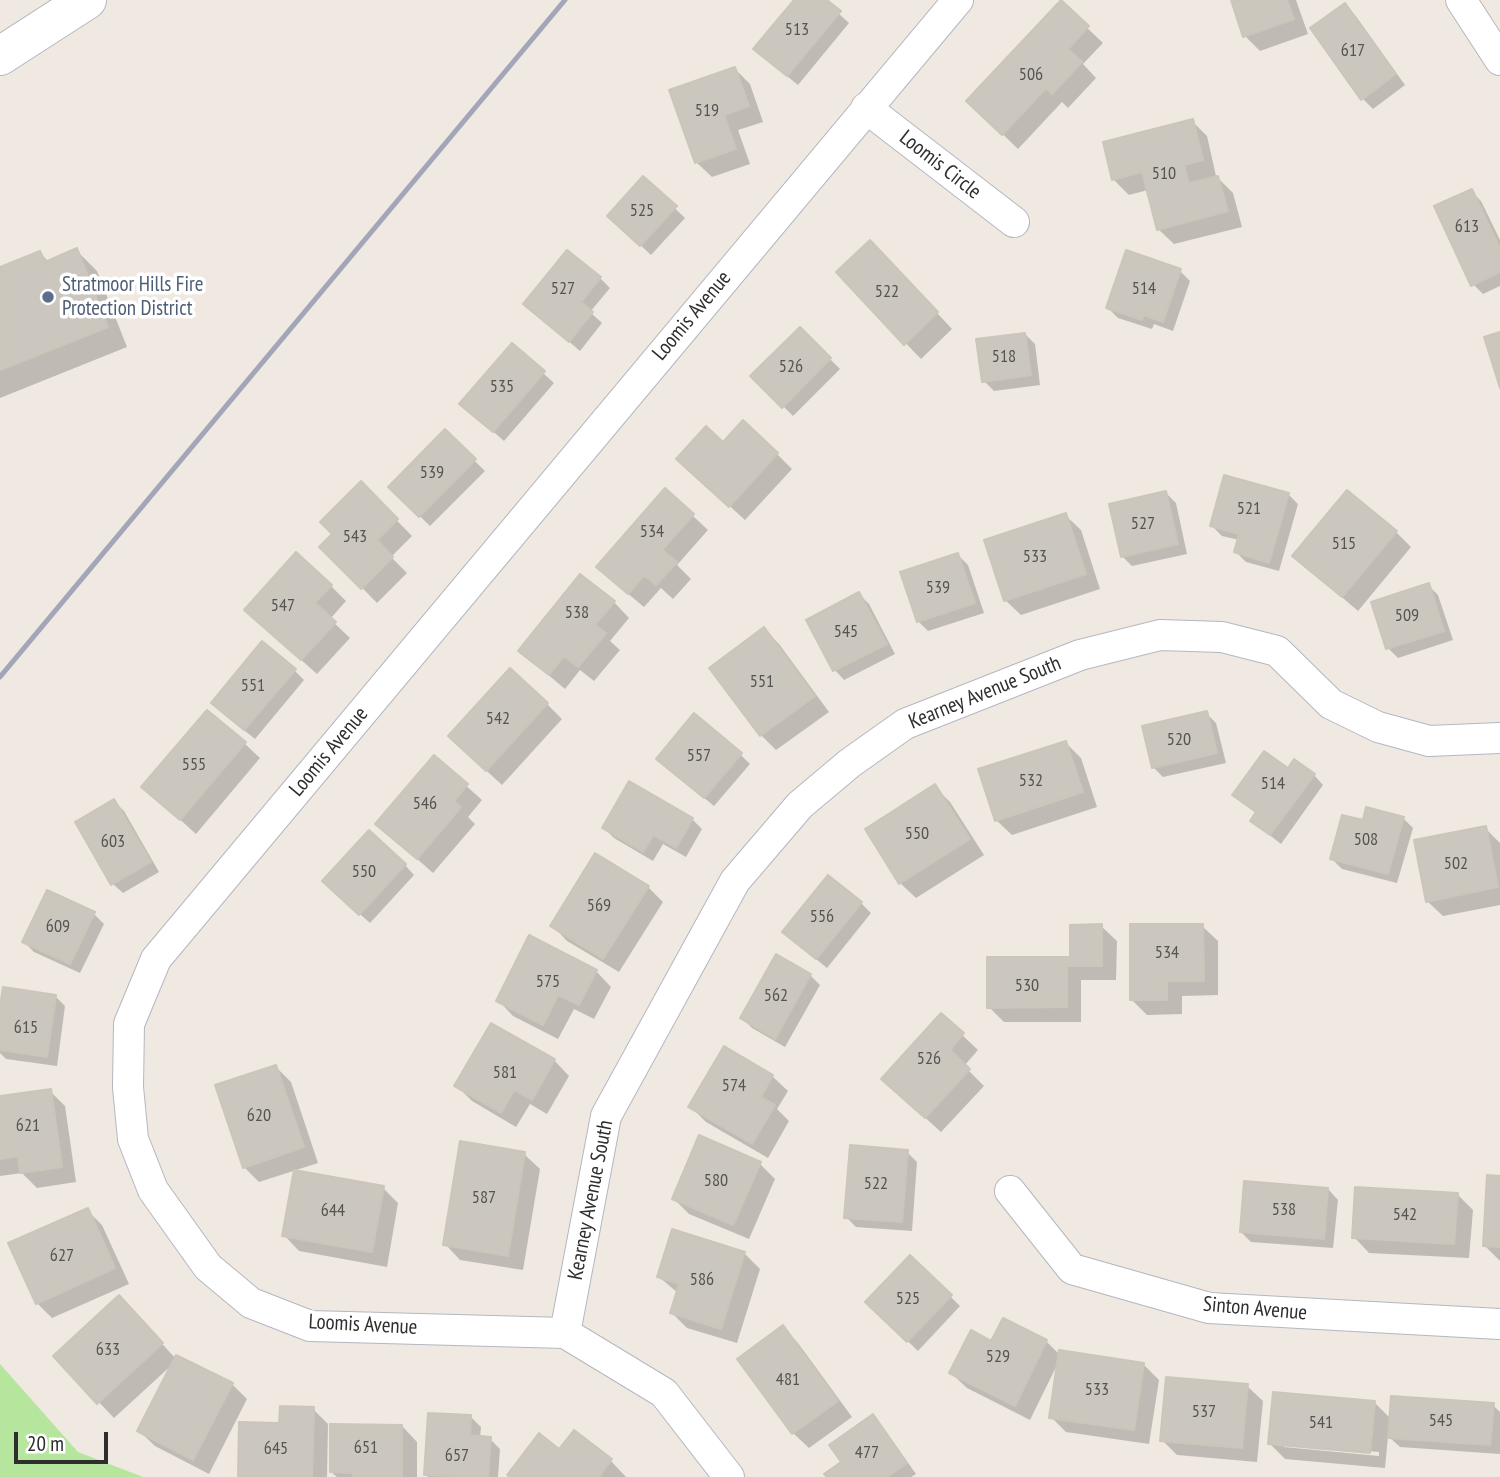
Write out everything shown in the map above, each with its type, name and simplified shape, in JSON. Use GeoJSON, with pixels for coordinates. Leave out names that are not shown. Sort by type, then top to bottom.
{"type":"FeatureCollection","features":[{"type":"Feature","properties":{"kind":"main road"},"geometry":{"type":"LineString","coordinates":[[0,56],[87,0]]}},
{"type":"Feature","properties":{"kind":"street","name":"Loomis Avenue"},"geometry":{"type":"LineString","coordinates":[[565,1333],[310,1326],[251,1303],[208,1266],[153,1190],[133,1139],[128,1087],[129,1024],[156,959],[958,0]]}},
{"type":"Feature","properties":{"kind":"street"},"geometry":{"type":"LineString","coordinates":[[1461,0],[1500,60]]}},
{"type":"Feature","properties":{"kind":"street","name":"Loomis Circle"},"geometry":{"type":"LineString","coordinates":[[866,108],[1014,222]]}},
{"type":"Feature","properties":{"kind":"street","name":"Kearney Avenue South"},"geometry":{"type":"LineString","coordinates":[[565,1333],[606,1116],[735,881],[800,805],[850,763],[905,724],[1080,655],[1160,635],[1222,637],[1277,652],[1331,705],[1377,727],[1429,741],[1500,738]]}},
{"type":"Feature","properties":{"kind":"street","name":"Sinton Avenue"},"geometry":{"type":"LineString","coordinates":[[1010,1191],[1072,1269],[1209,1308],[1500,1324]]}},
{"type":"Feature","properties":{"kind":"street"},"geometry":{"type":"LineString","coordinates":[[565,1333],[664,1393],[729,1477]]}},
{"type":"Feature","properties":{"kind":"green space"},"geometry":{"type":"Polygon","coordinates":[[[0,1364],[78,1452],[143,1477],[0,1477],[0,1364]]]}},
{"type":"Feature","properties":{"kind":"building"},"geometry":{"type":"Polygon","coordinates":[[[794,0],[827,0],[841,11],[787,76],[753,49],[794,0]]]}},
{"type":"Feature","properties":{"kind":"building"},"geometry":{"type":"Polygon","coordinates":[[[1061,0],[1089,26],[1068,49],[1082,62],[1052,94],[1046,88],[1002,135],[966,101],[1061,0]]]}},
{"type":"Feature","properties":{"kind":"building"},"geometry":{"type":"Polygon","coordinates":[[[1231,0],[1287,0],[1294,19],[1243,37],[1231,0]]]}},
{"type":"Feature","properties":{"kind":"building"},"geometry":{"type":"Polygon","coordinates":[[[1345,3],[1396,74],[1361,100],[1310,28],[1345,3]]]}},
{"type":"Feature","properties":{"kind":"building"},"geometry":{"type":"Polygon","coordinates":[[[735,67],[749,106],[724,115],[736,149],[695,163],[669,90],[735,67]]]}},
{"type":"Feature","properties":{"kind":"building"},"geometry":{"type":"Polygon","coordinates":[[[1193,119],[1203,160],[1184,165],[1189,183],[1218,176],[1228,211],[1157,230],[1142,172],[1112,180],[1103,142],[1193,119]]]}},
{"type":"Feature","properties":{"kind":"building"},"geometry":{"type":"Polygon","coordinates":[[[643,176],[677,206],[640,246],[607,216],[643,176]]]}},
{"type":"Feature","properties":{"kind":"building"},"geometry":{"type":"Polygon","coordinates":[[[1472,189],[1500,248],[1500,272],[1471,286],[1434,206],[1472,189]]]}},
{"type":"Feature","properties":{"kind":"building"},"geometry":{"type":"Polygon","coordinates":[[[870,240],[938,312],[904,345],[836,272],[870,240]]]}},
{"type":"Feature","properties":{"kind":"building","name":"Stratmoor Hills Fire Protection District"},"geometry":{"type":"Polygon","coordinates":[[[77,248],[108,327],[0,370],[0,267],[40,251],[45,262],[77,248]]]}},
{"type":"Feature","properties":{"kind":"building"},"geometry":{"type":"Polygon","coordinates":[[[567,250],[601,277],[581,302],[593,312],[569,342],[523,304],[567,250]]]}},
{"type":"Feature","properties":{"kind":"building"},"geometry":{"type":"Polygon","coordinates":[[[1126,250],[1181,269],[1163,322],[1144,315],[1142,320],[1106,308],[1126,250]]]}},
{"type":"Feature","properties":{"kind":"building"},"geometry":{"type":"Polygon","coordinates":[[[800,327],[831,358],[782,408],[750,376],[800,327]]]}},
{"type":"Feature","properties":{"kind":"building"},"geometry":{"type":"Polygon","coordinates":[[[1500,332],[1500,388],[1484,337],[1500,332]]]}},
{"type":"Feature","properties":{"kind":"building"},"geometry":{"type":"Polygon","coordinates":[[[1025,333],[1031,375],[982,382],[976,339],[1025,333]]]}},
{"type":"Feature","properties":{"kind":"building"},"geometry":{"type":"Polygon","coordinates":[[[512,343],[545,371],[493,432],[459,404],[512,343]]]}},
{"type":"Feature","properties":{"kind":"building"},"geometry":{"type":"Polygon","coordinates":[[[743,420],[778,453],[729,507],[676,459],[706,426],[723,442],[743,420]]]}},
{"type":"Feature","properties":{"kind":"building"},"geometry":{"type":"Polygon","coordinates":[[[445,429],[476,459],[419,517],[388,487],[445,429]]]}},
{"type":"Feature","properties":{"kind":"building"},"geometry":{"type":"Polygon","coordinates":[[[1224,475],[1289,493],[1269,563],[1234,552],[1239,534],[1210,526],[1224,475]]]}},
{"type":"Feature","properties":{"kind":"building"},"geometry":{"type":"Polygon","coordinates":[[[361,481],[398,519],[377,540],[393,557],[361,589],[319,547],[332,534],[320,522],[361,481]]]}},
{"type":"Feature","properties":{"kind":"building"},"geometry":{"type":"Polygon","coordinates":[[[665,488],[694,514],[662,550],[677,562],[656,585],[644,575],[628,594],[596,567],[665,488]]]}},
{"type":"Feature","properties":{"kind":"building"},"geometry":{"type":"Polygon","coordinates":[[[1347,490],[1397,531],[1342,597],[1292,556],[1347,490]]]}},
{"type":"Feature","properties":{"kind":"building"},"geometry":{"type":"Polygon","coordinates":[[[1166,491],[1178,544],[1121,557],[1109,504],[1166,491]]]}},
{"type":"Feature","properties":{"kind":"building"},"geometry":{"type":"Polygon","coordinates":[[[1066,513],[1086,574],[1004,601],[984,540],[1066,513]]]}},
{"type":"Feature","properties":{"kind":"building"},"geometry":{"type":"Polygon","coordinates":[[[296,552],[332,585],[315,603],[336,622],[301,660],[244,610],[296,552]]]}},
{"type":"Feature","properties":{"kind":"building"},"geometry":{"type":"Polygon","coordinates":[[[958,553],[975,603],[917,622],[900,572],[958,553]]]}},
{"type":"Feature","properties":{"kind":"building"},"geometry":{"type":"Polygon","coordinates":[[[580,574],[615,601],[595,625],[606,633],[578,667],[564,656],[549,675],[518,651],[580,574]]]}},
{"type":"Feature","properties":{"kind":"building"},"geometry":{"type":"Polygon","coordinates":[[[1429,583],[1444,631],[1386,649],[1371,602],[1429,583]]]}},
{"type":"Feature","properties":{"kind":"building"},"geometry":{"type":"Polygon","coordinates":[[[859,592],[887,644],[833,671],[806,620],[859,592]]]}},
{"type":"Feature","properties":{"kind":"building"},"geometry":{"type":"Polygon","coordinates":[[[764,627],[815,696],[760,736],[709,668],[764,627]]]}},
{"type":"Feature","properties":{"kind":"building"},"geometry":{"type":"Polygon","coordinates":[[[262,641],[296,669],[244,730],[211,703],[262,641]]]}},
{"type":"Feature","properties":{"kind":"building"},"geometry":{"type":"Polygon","coordinates":[[[510,668],[548,703],[486,771],[448,736],[510,668]]]}},
{"type":"Feature","properties":{"kind":"building"},"geometry":{"type":"Polygon","coordinates":[[[207,710],[246,742],[180,820],[141,787],[207,710]]]}},
{"type":"Feature","properties":{"kind":"building"},"geometry":{"type":"Polygon","coordinates":[[[1207,711],[1217,753],[1152,768],[1142,726],[1207,711]]]}},
{"type":"Feature","properties":{"kind":"building"},"geometry":{"type":"Polygon","coordinates":[[[694,713],[742,753],[704,798],[656,759],[694,713]]]}},
{"type":"Feature","properties":{"kind":"building"},"geometry":{"type":"Polygon","coordinates":[[[1066,741],[1083,792],[995,821],[978,769],[1066,741]]]}},
{"type":"Feature","properties":{"kind":"building"},"geometry":{"type":"Polygon","coordinates":[[[1264,751],[1288,768],[1294,759],[1315,774],[1270,835],[1250,821],[1256,812],[1232,795],[1264,751]]]}},
{"type":"Feature","properties":{"kind":"building"},"geometry":{"type":"Polygon","coordinates":[[[434,755],[468,784],[454,801],[461,807],[417,859],[375,824],[434,755]]]}},
{"type":"Feature","properties":{"kind":"building"},"geometry":{"type":"Polygon","coordinates":[[[629,781],[693,818],[676,848],[653,835],[643,852],[602,828],[629,781]]]}},
{"type":"Feature","properties":{"kind":"building"},"geometry":{"type":"Polygon","coordinates":[[[935,784],[970,839],[899,884],[865,829],[935,784]]]}},
{"type":"Feature","properties":{"kind":"building"},"geometry":{"type":"Polygon","coordinates":[[[114,799],[151,862],[111,885],[75,822],[114,799]]]}},
{"type":"Feature","properties":{"kind":"building"},"geometry":{"type":"Polygon","coordinates":[[[1366,807],[1404,817],[1388,874],[1330,859],[1342,815],[1363,820],[1366,807]]]}},
{"type":"Feature","properties":{"kind":"building"},"geometry":{"type":"Polygon","coordinates":[[[1486,826],[1498,887],[1426,902],[1414,840],[1486,826]]]}},
{"type":"Feature","properties":{"kind":"building"},"geometry":{"type":"Polygon","coordinates":[[[369,830],[406,864],[359,915],[322,881],[369,830]]]}},
{"type":"Feature","properties":{"kind":"building"},"geometry":{"type":"Polygon","coordinates":[[[595,853],[649,886],[603,959],[550,926],[595,853]]]}},
{"type":"Feature","properties":{"kind":"building"},"geometry":{"type":"Polygon","coordinates":[[[828,875],[862,902],[816,959],[782,932],[828,875]]]}},
{"type":"Feature","properties":{"kind":"building"},"geometry":{"type":"Polygon","coordinates":[[[47,890],[95,912],[70,964],[22,942],[47,890]]]}},
{"type":"Feature","properties":{"kind":"building"},"geometry":{"type":"Polygon","coordinates":[[[1102,924],[1102,966],[1067,966],[1067,1007],[987,1008],[987,957],[1070,957],[1070,925],[1102,924]]]}},
{"type":"Feature","properties":{"kind":"building"},"geometry":{"type":"Polygon","coordinates":[[[1130,924],[1203,924],[1204,981],[1167,981],[1167,1000],[1130,1000],[1130,924]]]}},
{"type":"Feature","properties":{"kind":"building"},"geometry":{"type":"Polygon","coordinates":[[[529,935],[597,970],[579,1005],[558,995],[543,1025],[496,1001],[529,935]]]}},
{"type":"Feature","properties":{"kind":"building"},"geometry":{"type":"Polygon","coordinates":[[[776,954],[811,974],[775,1039],[740,1018],[776,954]]]}},
{"type":"Feature","properties":{"kind":"building"},"geometry":{"type":"Polygon","coordinates":[[[3,987],[56,995],[47,1057],[0,1050],[3,987]]]}},
{"type":"Feature","properties":{"kind":"building"},"geometry":{"type":"Polygon","coordinates":[[[941,1013],[964,1033],[950,1050],[970,1069],[925,1118],[881,1079],[941,1013]]]}},
{"type":"Feature","properties":{"kind":"building"},"geometry":{"type":"Polygon","coordinates":[[[491,1023],[555,1059],[532,1100],[514,1090],[501,1113],[454,1086],[491,1023]]]}},
{"type":"Feature","properties":{"kind":"building"},"geometry":{"type":"Polygon","coordinates":[[[724,1046],[773,1075],[761,1097],[775,1105],[752,1144],[688,1107],[724,1046]]]}},
{"type":"Feature","properties":{"kind":"building"},"geometry":{"type":"Polygon","coordinates":[[[276,1065],[304,1147],[243,1168],[215,1085],[276,1065]]]}},
{"type":"Feature","properties":{"kind":"building"},"geometry":{"type":"Polygon","coordinates":[[[51,1089],[62,1167],[20,1173],[18,1156],[0,1159],[0,1096],[51,1089]]]}},
{"type":"Feature","properties":{"kind":"building"},"geometry":{"type":"Polygon","coordinates":[[[699,1135],[761,1162],[733,1225],[672,1199],[699,1135]]]}},
{"type":"Feature","properties":{"kind":"building"},"geometry":{"type":"Polygon","coordinates":[[[460,1141],[525,1152],[508,1256],[443,1245],[460,1141]]]}},
{"type":"Feature","properties":{"kind":"building"},"geometry":{"type":"Polygon","coordinates":[[[850,1145],[908,1150],[902,1222],[844,1218],[850,1145]]]}},
{"type":"Feature","properties":{"kind":"building"},"geometry":{"type":"Polygon","coordinates":[[[294,1170],[384,1186],[372,1252],[282,1236],[294,1170]]]}},
{"type":"Feature","properties":{"kind":"building"},"geometry":{"type":"Polygon","coordinates":[[[1487,1175],[1500,1176],[1500,1247],[1483,1246],[1487,1175]]]}},
{"type":"Feature","properties":{"kind":"building"},"geometry":{"type":"Polygon","coordinates":[[[1244,1181],[1328,1188],[1324,1239],[1240,1232],[1244,1181]]]}},
{"type":"Feature","properties":{"kind":"building"},"geometry":{"type":"Polygon","coordinates":[[[1355,1187],[1458,1193],[1454,1244],[1352,1238],[1355,1187]]]}},
{"type":"Feature","properties":{"kind":"building"},"geometry":{"type":"Polygon","coordinates":[[[88,1208],[115,1268],[36,1304],[8,1243],[88,1208]]]}},
{"type":"Feature","properties":{"kind":"building"},"geometry":{"type":"Polygon","coordinates":[[[672,1229],[745,1252],[721,1329],[670,1313],[679,1284],[657,1277],[672,1229]]]}},
{"type":"Feature","properties":{"kind":"building"},"geometry":{"type":"Polygon","coordinates":[[[910,1255],[952,1295],[907,1342],[865,1302],[910,1255]]]}},
{"type":"Feature","properties":{"kind":"building"},"geometry":{"type":"Polygon","coordinates":[[[119,1295],[163,1343],[97,1404],[53,1356],[119,1295]]]}},
{"type":"Feature","properties":{"kind":"building"},"geometry":{"type":"Polygon","coordinates":[[[1003,1318],[1047,1340],[1015,1406],[949,1373],[971,1330],[991,1341],[1003,1318]]]}},
{"type":"Feature","properties":{"kind":"building"},"geometry":{"type":"Polygon","coordinates":[[[783,1325],[838,1401],[792,1434],[737,1359],[783,1325]]]}},
{"type":"Feature","properties":{"kind":"building"},"geometry":{"type":"Polygon","coordinates":[[[1059,1350],[1144,1363],[1134,1430],[1049,1418],[1059,1350]]]}},
{"type":"Feature","properties":{"kind":"building"},"geometry":{"type":"Polygon","coordinates":[[[176,1355],[233,1383],[193,1460],[137,1431],[176,1355]]]}},
{"type":"Feature","properties":{"kind":"building"},"geometry":{"type":"Polygon","coordinates":[[[1166,1377],[1248,1384],[1242,1448],[1160,1441],[1166,1377]]]}},
{"type":"Feature","properties":{"kind":"building"},"geometry":{"type":"Polygon","coordinates":[[[1273,1392],[1375,1401],[1370,1453],[1268,1444],[1273,1392]]]}},
{"type":"Feature","properties":{"kind":"building"},"geometry":{"type":"Polygon","coordinates":[[[1391,1396],[1494,1403],[1490,1445],[1388,1438],[1391,1396]]]}},
{"type":"Feature","properties":{"kind":"building"},"geometry":{"type":"Polygon","coordinates":[[[280,1406],[314,1407],[312,1477],[238,1476],[239,1422],[279,1423],[280,1406]]]}},
{"type":"Feature","properties":{"kind":"building"},"geometry":{"type":"Polygon","coordinates":[[[428,1413],[471,1415],[470,1435],[491,1437],[488,1477],[424,1475],[428,1413]]]}},
{"type":"Feature","properties":{"kind":"building"},"geometry":{"type":"Polygon","coordinates":[[[873,1414],[907,1463],[887,1477],[827,1477],[824,1474],[841,1462],[829,1445],[873,1414]]]}},
{"type":"Feature","properties":{"kind":"building"},"geometry":{"type":"Polygon","coordinates":[[[330,1424],[402,1425],[402,1477],[353,1477],[353,1473],[330,1472],[330,1424]]]}},
{"type":"Feature","properties":{"kind":"building"},"geometry":{"type":"Polygon","coordinates":[[[574,1430],[612,1459],[599,1477],[507,1475],[539,1433],[559,1449],[574,1430]]]}},
{"type":"Feature","properties":{"kind":"railway"},"geometry":{"type":"LineString","coordinates":[[0,677],[565,0]]}},
{"type":"Feature","properties":{"kind":"place","name":"Stratmoor Hills Fire Protection District"},"geometry":{"type":"Point","coordinates":[48,297]}}]}
